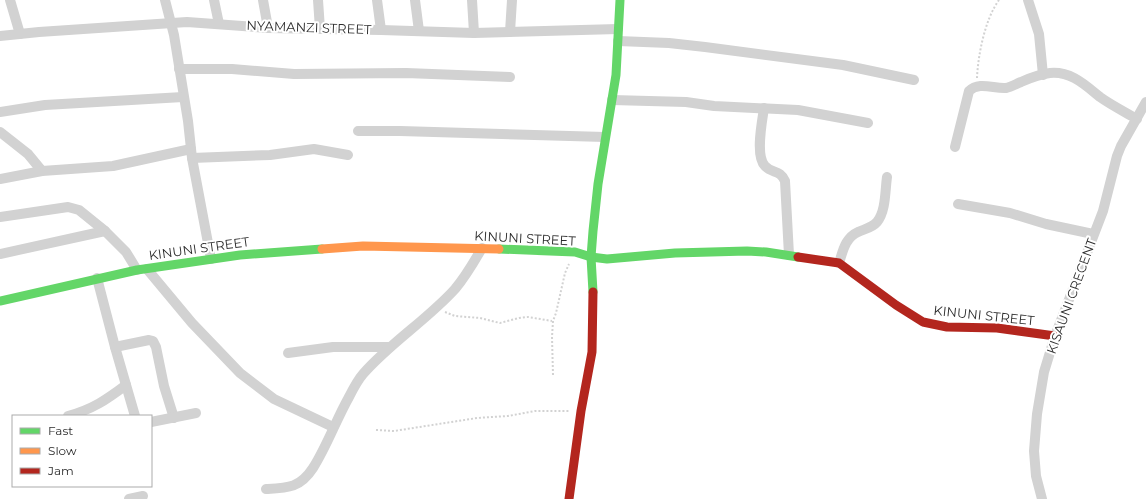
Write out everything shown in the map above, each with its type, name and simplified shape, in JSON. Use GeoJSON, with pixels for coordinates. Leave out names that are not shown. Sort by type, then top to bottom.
{"type":"FeatureCollection","features":[{"type":"Feature","properties":{"kind":"street"},"geometry":{"type":"LineString","coordinates":[[10,0],[20,34]]}},
{"type":"Feature","properties":{"kind":"street"},"geometry":{"type":"LineString","coordinates":[[165,0],[172,23],[188,121],[191,153],[212,259]]}},
{"type":"Feature","properties":{"kind":"street"},"geometry":{"type":"LineString","coordinates":[[214,0],[219,24]]}},
{"type":"Feature","properties":{"kind":"street"},"geometry":{"type":"LineString","coordinates":[[263,0],[268,28]]}},
{"type":"Feature","properties":{"kind":"street"},"geometry":{"type":"LineString","coordinates":[[318,0],[320,28]]}},
{"type":"Feature","properties":{"kind":"street"},"geometry":{"type":"LineString","coordinates":[[377,0],[382,30]]}},
{"type":"Feature","properties":{"kind":"street"},"geometry":{"type":"LineString","coordinates":[[415,0],[419,31]]}},
{"type":"Feature","properties":{"kind":"street"},"geometry":{"type":"LineString","coordinates":[[472,0],[474,33]]}},
{"type":"Feature","properties":{"kind":"street"},"geometry":{"type":"LineString","coordinates":[[510,32],[512,0]]}},
{"type":"Feature","properties":{"kind":"street"},"geometry":{"type":"LineString","coordinates":[[570,499],[581,411],[592,352],[594,300],[591,257],[596,199],[616,75],[620,0]]}},
{"type":"Feature","properties":{"kind":"street"},"geometry":{"type":"LineString","coordinates":[[1028,0],[1039,34],[1043,75]]}},
{"type":"Feature","properties":{"kind":"street","name":"NYAMANZI STREET"},"geometry":{"type":"LineString","coordinates":[[0,36],[172,23],[219,24],[268,28],[320,28],[474,33],[618,29]]}},
{"type":"Feature","properties":{"kind":"street"},"geometry":{"type":"LineString","coordinates":[[618,41],[705,47],[843,65],[914,80]]}},
{"type":"Feature","properties":{"kind":"street"},"geometry":{"type":"LineString","coordinates":[[179,69],[232,69],[294,74],[406,73],[510,77]]}},
{"type":"Feature","properties":{"kind":"street"},"geometry":{"type":"LineString","coordinates":[[955,147],[969,91],[977,85],[1008,88],[1050,73],[1063,74],[1076,78],[1087,85],[1101,98],[1137,119]]}},
{"type":"Feature","properties":{"kind":"street"},"geometry":{"type":"LineString","coordinates":[[0,112],[46,105],[183,97]]}},
{"type":"Feature","properties":{"kind":"street"},"geometry":{"type":"LineString","coordinates":[[612,100],[686,102],[714,106],[798,110],[868,123]]}},
{"type":"Feature","properties":{"kind":"street","name":"KISAUNI CRECENT"},"geometry":{"type":"LineString","coordinates":[[1042,499],[1035,463],[1035,435],[1044,372],[1055,336],[1093,234],[1103,212],[1117,156],[1121,146],[1146,102]]}},
{"type":"Feature","properties":{"kind":"street"},"geometry":{"type":"LineString","coordinates":[[764,108],[760,145],[761,159],[766,167],[782,175],[785,181],[790,255]]}},
{"type":"Feature","properties":{"kind":"street"},"geometry":{"type":"LineString","coordinates":[[358,132],[400,131],[605,137]]}},
{"type":"Feature","properties":{"kind":"street"},"geometry":{"type":"LineString","coordinates":[[0,132],[28,154],[42,171]]}},
{"type":"Feature","properties":{"kind":"street"},"geometry":{"type":"LineString","coordinates":[[0,179],[42,171],[113,166],[191,153],[270,155],[314,149],[348,155]]}},
{"type":"Feature","properties":{"kind":"street"},"geometry":{"type":"LineString","coordinates":[[838,263],[845,244],[850,237],[877,222],[884,204],[888,177]]}},
{"type":"Feature","properties":{"kind":"street"},"geometry":{"type":"LineString","coordinates":[[958,204],[1010,213],[1046,224],[1093,234]]}},
{"type":"Feature","properties":{"kind":"street"},"geometry":{"type":"LineString","coordinates":[[0,217],[68,207],[79,210],[105,231],[126,252],[240,373],[274,399],[333,427]]}},
{"type":"Feature","properties":{"kind":"street"},"geometry":{"type":"LineString","coordinates":[[0,254],[105,231]]}},
{"type":"Feature","properties":{"kind":"street","name":"KINUNI STREET"},"geometry":{"type":"LineString","coordinates":[[0,301],[142,269],[240,255],[363,246],[482,248],[575,252],[591,257],[607,259],[654,254],[726,251],[766,252],[838,263],[846,267],[896,305],[923,322],[947,327],[997,328],[1055,336]]}},
{"type":"Feature","properties":{"kind":"street"},"geometry":{"type":"LineString","coordinates":[[266,489],[281,488],[301,483],[313,467],[358,380],[390,347],[455,289],[468,272],[482,248]]}},
{"type":"Feature","properties":{"kind":"street"},"geometry":{"type":"LineString","coordinates":[[97,278],[114,347],[135,415]]}},
{"type":"Feature","properties":{"kind":"street"},"geometry":{"type":"LineString","coordinates":[[114,347],[149,340],[153,341],[156,347],[164,386],[174,418]]}},
{"type":"Feature","properties":{"kind":"street"},"geometry":{"type":"LineString","coordinates":[[288,353],[333,347],[390,347]]}},
{"type":"Feature","properties":{"kind":"street"},"geometry":{"type":"LineString","coordinates":[[71,415],[88,410],[109,398],[126,385]]}},
{"type":"Feature","properties":{"kind":"street"},"geometry":{"type":"LineString","coordinates":[[152,422],[196,413]]}},
{"type":"Feature","properties":{"kind":"street"},"geometry":{"type":"LineString","coordinates":[[129,499],[143,494]]}},
{"type":"Feature","properties":{"kind":"path"},"geometry":{"type":"LineString","coordinates":[[977,85],[981,48],[989,19],[1000,0]]}},
{"type":"Feature","properties":{"kind":"path"},"geometry":{"type":"LineString","coordinates":[[553,375],[553,321],[565,273],[575,252]]}},
{"type":"Feature","properties":{"kind":"path"},"geometry":{"type":"LineString","coordinates":[[435,307],[455,316],[480,318],[500,323],[528,317],[553,321]]}},
{"type":"Feature","properties":{"kind":"path"},"geometry":{"type":"LineString","coordinates":[[376,430],[394,431],[477,418],[508,416],[535,411],[581,411]]}},
{"type":"Feature","properties":{"kind":"traffic: fast"},"geometry":{"type":"LineString","coordinates":[[593,292],[591,257],[593,231],[598,184],[616,75],[620,0]]}},
{"type":"Feature","properties":{"kind":"traffic: fast"},"geometry":{"type":"LineString","coordinates":[[0,301],[137,270],[240,255],[322,249]]}},
{"type":"Feature","properties":{"kind":"traffic: fast"},"geometry":{"type":"LineString","coordinates":[[499,249],[575,252],[591,257],[607,259],[675,253],[747,251],[766,252],[798,257]]}},
{"type":"Feature","properties":{"kind":"traffic: slow"},"geometry":{"type":"LineString","coordinates":[[322,249],[363,246],[499,249]]}},
{"type":"Feature","properties":{"kind":"traffic: jam"},"geometry":{"type":"LineString","coordinates":[[798,257],[839,263],[896,305],[923,322],[947,327],[997,328],[1055,336]]}},
{"type":"Feature","properties":{"kind":"traffic: jam"},"geometry":{"type":"LineString","coordinates":[[569,499],[581,411],[592,352],[593,292]]}}]}
